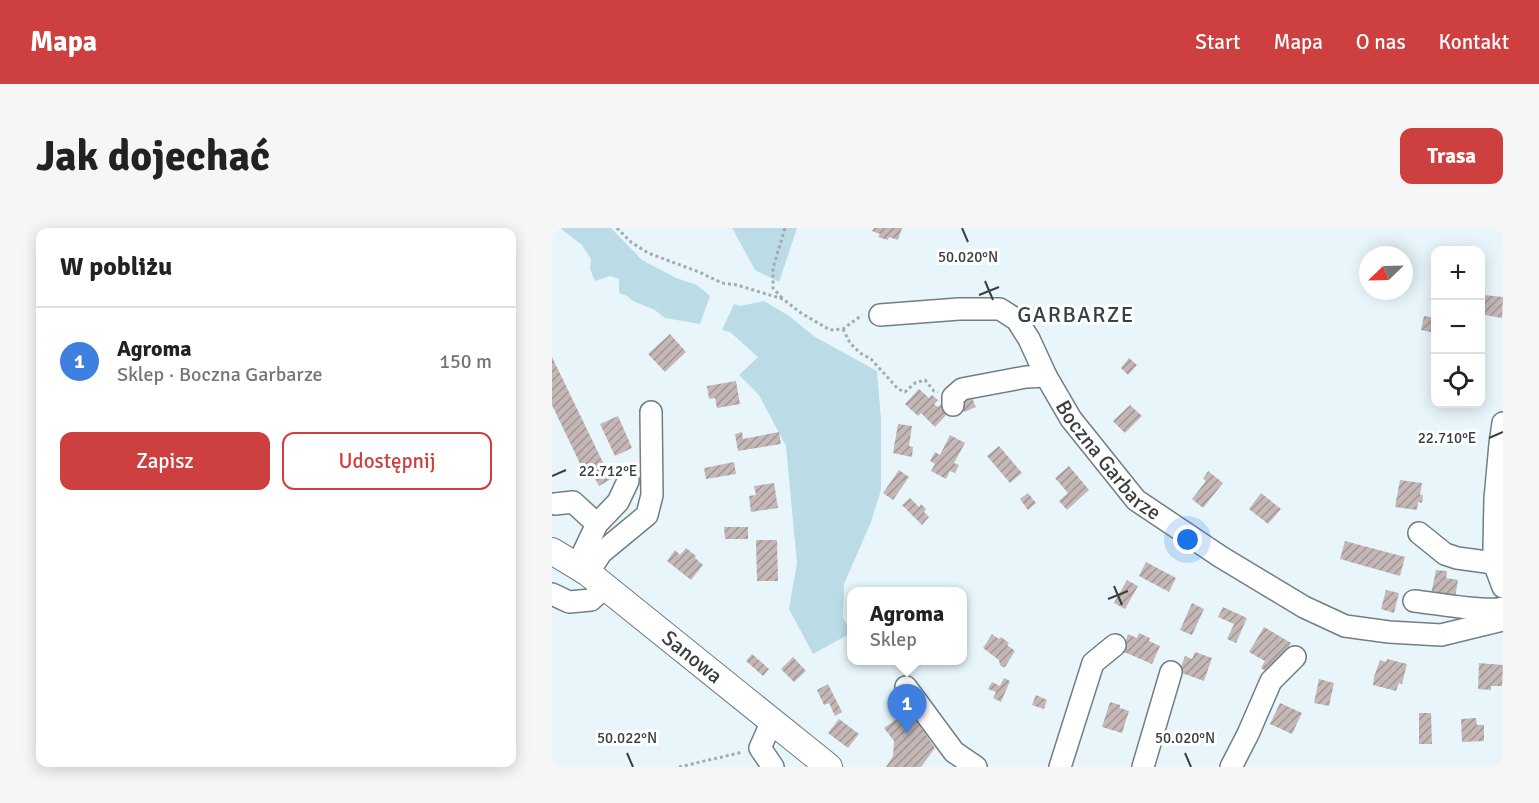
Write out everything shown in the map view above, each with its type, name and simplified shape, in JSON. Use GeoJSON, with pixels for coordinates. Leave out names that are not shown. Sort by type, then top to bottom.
{"type":"FeatureCollection","features":[{"type":"Feature","properties":{"kind":"main road","name":"Sanowa"},"geometry":{"type":"LineString","coordinates":[[552,551],[590,575],[828,767]]}},
{"type":"Feature","properties":{"kind":"street","name":"Boczna Garbarze"},"geometry":{"type":"LineString","coordinates":[[880,315],[959,309],[1000,309],[1017,320],[1071,419],[1136,500],[1221,557],[1304,607],[1345,626],[1389,632],[1441,635],[1503,620]]}},
{"type":"Feature","properties":{"kind":"street"},"geometry":{"type":"LineString","coordinates":[[958,397],[1026,377],[1046,376]]}},
{"type":"Feature","properties":{"kind":"street"},"geometry":{"type":"LineString","coordinates":[[590,575],[601,553],[647,515],[652,495],[651,412]]}},
{"type":"Feature","properties":{"kind":"street"},"geometry":{"type":"LineString","coordinates":[[1503,423],[1495,499],[1494,563],[1503,587]]}},
{"type":"Feature","properties":{"kind":"street"},"geometry":{"type":"LineString","coordinates":[[552,594],[569,602],[591,600],[590,575],[597,524],[618,502],[628,481]]}},
{"type":"Feature","properties":{"kind":"street"},"geometry":{"type":"LineString","coordinates":[[555,504],[573,502],[597,524]]}},
{"type":"Feature","properties":{"kind":"street"},"geometry":{"type":"LineString","coordinates":[[1419,533],[1445,554],[1494,563]]}},
{"type":"Feature","properties":{"kind":"street"},"geometry":{"type":"LineString","coordinates":[[1414,601],[1485,609],[1500,610],[1503,608]]}},
{"type":"Feature","properties":{"kind":"street"},"geometry":{"type":"LineString","coordinates":[[1060,767],[1093,663],[1115,645]]}},
{"type":"Feature","properties":{"kind":"street"},"geometry":{"type":"LineString","coordinates":[[1231,767],[1271,681],[1295,657]]}},
{"type":"Feature","properties":{"kind":"street"},"geometry":{"type":"LineString","coordinates":[[1143,767],[1171,672]]}},
{"type":"Feature","properties":{"kind":"street"},"geometry":{"type":"LineString","coordinates":[[906,687],[954,752],[976,767]]}},
{"type":"Feature","properties":{"kind":"street"},"geometry":{"type":"LineString","coordinates":[[772,721],[760,748],[773,767]]}},
{"type":"Feature","properties":{"kind":"path"},"geometry":{"type":"LineString","coordinates":[[617,228],[631,242],[658,258],[699,272],[722,283],[737,285],[783,299]]}},
{"type":"Feature","properties":{"kind":"path"},"geometry":{"type":"LineString","coordinates":[[785,228],[773,268],[773,288],[783,299],[830,330],[843,329],[866,312],[880,315]]}},
{"type":"Feature","properties":{"kind":"path"},"geometry":{"type":"LineString","coordinates":[[843,329],[850,343],[860,353],[871,359],[898,389],[905,392],[915,383],[925,380],[934,391],[954,393],[958,397]]}},
{"type":"Feature","properties":{"kind":"path"},"geometry":{"type":"LineString","coordinates":[[679,767],[760,748]]}},
{"type":"Feature","properties":{"kind":"shaded area"},"geometry":{"type":"Polygon","coordinates":[[[560,228],[611,228],[642,260],[676,278],[697,285],[710,296],[700,324],[665,318],[655,310],[633,301],[619,293],[619,279],[610,276],[595,281],[590,269],[591,259],[582,245],[560,228]]]}},
{"type":"Feature","properties":{"kind":"shaded area"},"geometry":{"type":"Polygon","coordinates":[[[732,228],[797,228],[779,282],[755,270],[732,228]]]}},
{"type":"Feature","properties":{"kind":"shaded area"},"geometry":{"type":"Polygon","coordinates":[[[764,301],[789,316],[815,337],[877,371],[881,420],[881,490],[871,522],[844,584],[843,618],[847,626],[847,635],[813,654],[789,609],[797,563],[786,446],[759,395],[739,375],[758,357],[730,332],[722,330],[734,304],[740,306],[764,301]]]}},
{"type":"Feature","properties":{"kind":"building"},"geometry":{"type":"Polygon","coordinates":[[[874,228],[902,228],[898,240],[889,237],[888,240],[878,237],[880,234],[872,231],[874,228]]]}},
{"type":"Feature","properties":{"kind":"building"},"geometry":{"type":"Polygon","coordinates":[[[1485,295],[1503,297],[1502,318],[1485,315],[1485,295]]]}},
{"type":"Feature","properties":{"kind":"building"},"geometry":{"type":"Polygon","coordinates":[[[1424,316],[1431,317],[1431,332],[1421,330],[1424,316]]]}},
{"type":"Feature","properties":{"kind":"building"},"geometry":{"type":"Polygon","coordinates":[[[670,334],[686,352],[665,372],[648,354],[670,334]]]}},
{"type":"Feature","properties":{"kind":"building"},"geometry":{"type":"Polygon","coordinates":[[[552,357],[611,479],[599,486],[591,471],[585,474],[552,405],[552,357]]]}},
{"type":"Feature","properties":{"kind":"building"},"geometry":{"type":"Polygon","coordinates":[[[1129,358],[1137,365],[1128,375],[1121,368],[1129,358]]]}},
{"type":"Feature","properties":{"kind":"building"},"geometry":{"type":"Polygon","coordinates":[[[736,381],[740,404],[717,408],[715,398],[709,399],[707,386],[736,381]]]}},
{"type":"Feature","properties":{"kind":"building"},"geometry":{"type":"Polygon","coordinates":[[[919,389],[929,398],[932,395],[938,400],[934,404],[938,407],[944,401],[948,405],[943,410],[947,414],[935,427],[921,413],[918,416],[905,404],[919,389]]]}},
{"type":"Feature","properties":{"kind":"building"},"geometry":{"type":"Polygon","coordinates":[[[972,398],[976,407],[964,412],[960,403],[972,398]]]}},
{"type":"Feature","properties":{"kind":"building"},"geometry":{"type":"Polygon","coordinates":[[[1130,405],[1142,416],[1125,433],[1113,421],[1130,405]]]}},
{"type":"Feature","properties":{"kind":"building"},"geometry":{"type":"Polygon","coordinates":[[[618,416],[632,448],[615,456],[600,424],[618,416]]]}},
{"type":"Feature","properties":{"kind":"building"},"geometry":{"type":"Polygon","coordinates":[[[898,424],[912,426],[909,446],[913,447],[912,457],[893,453],[898,424]]]}},
{"type":"Feature","properties":{"kind":"building"},"geometry":{"type":"Polygon","coordinates":[[[742,432],[743,439],[779,432],[781,444],[738,451],[735,434],[742,432]]]}},
{"type":"Feature","properties":{"kind":"building"},"geometry":{"type":"Polygon","coordinates":[[[950,435],[965,443],[954,463],[959,465],[955,473],[950,471],[946,479],[931,471],[935,464],[930,461],[935,452],[940,455],[950,435]]]}},
{"type":"Feature","properties":{"kind":"building"},"geometry":{"type":"Polygon","coordinates":[[[999,446],[1022,473],[1010,483],[987,456],[999,446]]]}},
{"type":"Feature","properties":{"kind":"building"},"geometry":{"type":"Polygon","coordinates":[[[734,462],[736,474],[706,479],[704,468],[734,462]]]}},
{"type":"Feature","properties":{"kind":"building"},"geometry":{"type":"Polygon","coordinates":[[[1069,466],[1089,490],[1067,510],[1059,501],[1068,493],[1055,478],[1069,466]]]}},
{"type":"Feature","properties":{"kind":"building"},"geometry":{"type":"Polygon","coordinates":[[[899,470],[909,477],[893,500],[883,493],[899,470]]]}},
{"type":"Feature","properties":{"kind":"building"},"geometry":{"type":"Polygon","coordinates":[[[1208,471],[1223,483],[1203,508],[1192,499],[1206,481],[1203,479],[1208,471]]]}},
{"type":"Feature","properties":{"kind":"building"},"geometry":{"type":"Polygon","coordinates":[[[1400,480],[1422,483],[1420,495],[1423,495],[1422,503],[1418,502],[1417,510],[1395,507],[1400,480]]]}},
{"type":"Feature","properties":{"kind":"building"},"geometry":{"type":"Polygon","coordinates":[[[774,483],[778,508],[751,512],[749,496],[756,495],[754,486],[774,483]]]}},
{"type":"Feature","properties":{"kind":"building"},"geometry":{"type":"Polygon","coordinates":[[[1028,493],[1036,503],[1028,510],[1020,499],[1028,493]]]}},
{"type":"Feature","properties":{"kind":"building"},"geometry":{"type":"Polygon","coordinates":[[[1261,493],[1281,509],[1268,524],[1249,509],[1261,493]]]}},
{"type":"Feature","properties":{"kind":"building"},"geometry":{"type":"Polygon","coordinates":[[[910,498],[919,507],[921,504],[926,509],[924,512],[929,517],[922,525],[902,505],[910,498]]]}},
{"type":"Feature","properties":{"kind":"building"},"geometry":{"type":"Polygon","coordinates":[[[724,527],[748,527],[748,539],[725,539],[724,527]]]}},
{"type":"Feature","properties":{"kind":"building"},"geometry":{"type":"Polygon","coordinates":[[[756,540],[777,540],[778,581],[757,581],[756,540]]]}},
{"type":"Feature","properties":{"kind":"building"},"geometry":{"type":"Polygon","coordinates":[[[1345,541],[1405,557],[1400,576],[1340,559],[1345,541]]]}},
{"type":"Feature","properties":{"kind":"building"},"geometry":{"type":"Polygon","coordinates":[[[686,548],[703,565],[691,580],[667,561],[675,550],[680,555],[686,548]]]}},
{"type":"Feature","properties":{"kind":"building"},"geometry":{"type":"Polygon","coordinates":[[[1146,562],[1176,578],[1169,592],[1139,576],[1146,562]]]}},
{"type":"Feature","properties":{"kind":"building"},"geometry":{"type":"Polygon","coordinates":[[[1436,570],[1447,571],[1446,578],[1458,580],[1455,598],[1431,594],[1436,570]]]}},
{"type":"Feature","properties":{"kind":"building"},"geometry":{"type":"Polygon","coordinates":[[[1127,580],[1138,586],[1125,609],[1114,603],[1127,580]]]}},
{"type":"Feature","properties":{"kind":"building"},"geometry":{"type":"Polygon","coordinates":[[[1386,590],[1399,593],[1394,613],[1381,609],[1386,590]]]}},
{"type":"Feature","properties":{"kind":"building"},"geometry":{"type":"Polygon","coordinates":[[[1192,603],[1204,609],[1192,635],[1180,630],[1192,603]]]}},
{"type":"Feature","properties":{"kind":"building"},"geometry":{"type":"Polygon","coordinates":[[[1223,607],[1247,618],[1236,643],[1227,639],[1234,624],[1218,617],[1223,607]]]}},
{"type":"Feature","properties":{"kind":"building"},"geometry":{"type":"Polygon","coordinates":[[[1264,627],[1291,643],[1275,668],[1269,673],[1261,668],[1265,661],[1249,652],[1264,627]]]}},
{"type":"Feature","properties":{"kind":"building"},"geometry":{"type":"Polygon","coordinates":[[[1139,633],[1160,646],[1152,664],[1122,651],[1128,634],[1137,638],[1139,633]]]}},
{"type":"Feature","properties":{"kind":"building"},"geometry":{"type":"Polygon","coordinates":[[[992,634],[999,639],[1001,637],[1015,651],[1005,667],[1002,667],[999,660],[983,648],[992,634]]]}},
{"type":"Feature","properties":{"kind":"building"},"geometry":{"type":"Polygon","coordinates":[[[1195,652],[1212,658],[1204,681],[1179,672],[1185,656],[1192,659],[1195,652]]]}},
{"type":"Feature","properties":{"kind":"building"},"geometry":{"type":"Polygon","coordinates":[[[752,654],[769,669],[763,676],[746,661],[752,654]]]}},
{"type":"Feature","properties":{"kind":"building"},"geometry":{"type":"Polygon","coordinates":[[[793,657],[806,671],[794,682],[781,669],[793,657]]]}},
{"type":"Feature","properties":{"kind":"building"},"geometry":{"type":"Polygon","coordinates":[[[1387,659],[1407,664],[1402,684],[1399,683],[1396,691],[1373,685],[1380,660],[1386,662],[1387,659]]]}},
{"type":"Feature","properties":{"kind":"building"},"geometry":{"type":"Polygon","coordinates":[[[1479,663],[1503,665],[1502,686],[1491,686],[1491,690],[1478,689],[1479,663]]]}},
{"type":"Feature","properties":{"kind":"building"},"geometry":{"type":"Polygon","coordinates":[[[1004,678],[1010,681],[1001,702],[993,698],[996,692],[988,689],[992,682],[1000,686],[1004,678]]]}},
{"type":"Feature","properties":{"kind":"building"},"geometry":{"type":"Polygon","coordinates":[[[1319,679],[1334,683],[1329,706],[1314,703],[1319,679]]]}},
{"type":"Feature","properties":{"kind":"building"},"geometry":{"type":"Polygon","coordinates":[[[828,684],[842,712],[835,716],[829,703],[824,705],[817,690],[828,684]]]}},
{"type":"Feature","properties":{"kind":"building"},"geometry":{"type":"Polygon","coordinates":[[[1036,695],[1047,700],[1044,709],[1032,705],[1036,695]]]}},
{"type":"Feature","properties":{"kind":"building"},"geometry":{"type":"Polygon","coordinates":[[[1110,702],[1129,711],[1122,733],[1102,727],[1110,702]]]}},
{"type":"Feature","properties":{"kind":"building"},"geometry":{"type":"Polygon","coordinates":[[[1280,703],[1302,713],[1292,734],[1270,724],[1280,703]]]}},
{"type":"Feature","properties":{"kind":"building"},"geometry":{"type":"Polygon","coordinates":[[[909,710],[935,748],[921,767],[886,767],[893,756],[894,741],[884,728],[909,710]]]}},
{"type":"Feature","properties":{"kind":"building"},"geometry":{"type":"Polygon","coordinates":[[[1419,713],[1431,713],[1432,744],[1419,744],[1419,713]]]}},
{"type":"Feature","properties":{"kind":"building"},"geometry":{"type":"Polygon","coordinates":[[[1476,718],[1477,725],[1484,725],[1484,741],[1462,742],[1461,719],[1476,718]]]}},
{"type":"Feature","properties":{"kind":"building"},"geometry":{"type":"Polygon","coordinates":[[[839,719],[859,734],[848,748],[828,733],[839,719]]]}},
{"type":"Feature","properties":{"kind":"place","name":"Agroma"},"geometry":{"type":"Point","coordinates":[907,734]}},
{"type":"Feature","properties":{"kind":"district","name":"GARBARZE"},"geometry":{"type":"Point","coordinates":[1076,314]}}]}
